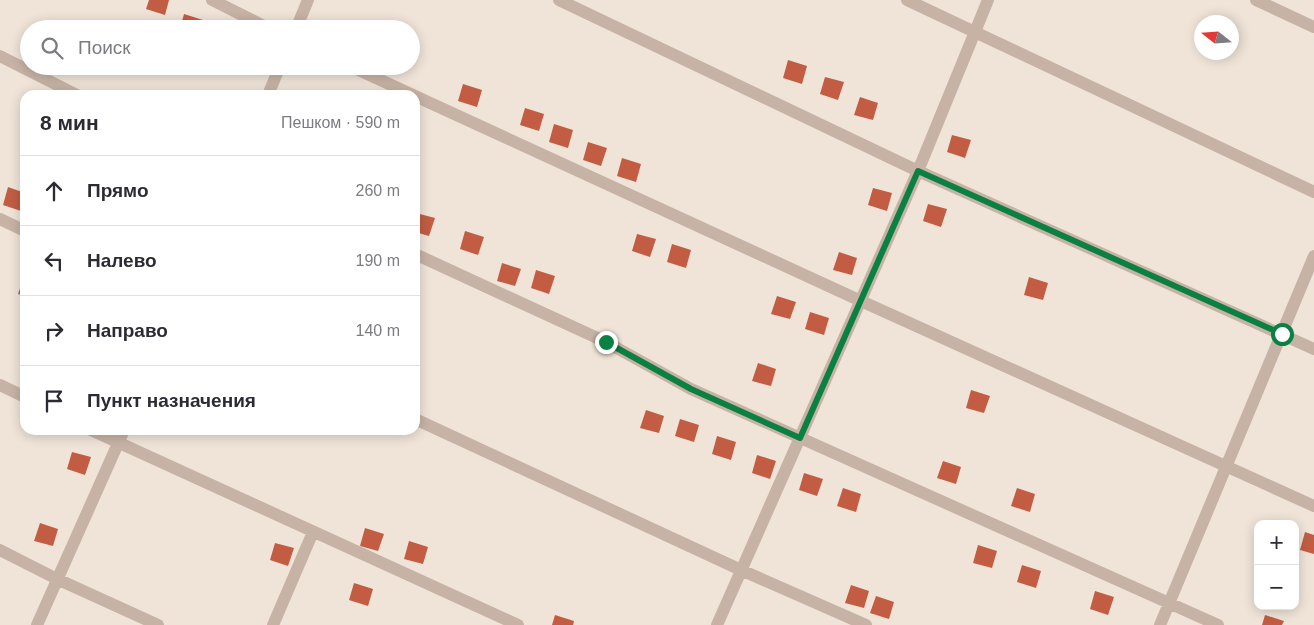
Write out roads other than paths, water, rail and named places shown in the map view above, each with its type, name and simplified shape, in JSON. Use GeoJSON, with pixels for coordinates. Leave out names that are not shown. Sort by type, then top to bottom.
{"type":"FeatureCollection","features":[{"type":"Feature","properties":{"kind":"street"},"geometry":{"type":"LineString","coordinates":[[212,0],[252,20]]}},
{"type":"Feature","properties":{"kind":"street"},"geometry":{"type":"LineString","coordinates":[[300,20],[308,0]]}},
{"type":"Feature","properties":{"kind":"street"},"geometry":{"type":"LineString","coordinates":[[559,0],[918,171],[1314,348]]}},
{"type":"Feature","properties":{"kind":"street"},"geometry":{"type":"LineString","coordinates":[[907,0],[1314,192]]}},
{"type":"Feature","properties":{"kind":"street"},"geometry":{"type":"LineString","coordinates":[[717,625],[918,171],[988,0]]}},
{"type":"Feature","properties":{"kind":"street"},"geometry":{"type":"LineString","coordinates":[[1256,0],[1314,27]]}},
{"type":"Feature","properties":{"kind":"street"},"geometry":{"type":"LineString","coordinates":[[0,56],[20,66]]}},
{"type":"Feature","properties":{"kind":"street"},"geometry":{"type":"LineString","coordinates":[[38,75],[67,90]]}},
{"type":"Feature","properties":{"kind":"street"},"geometry":{"type":"LineString","coordinates":[[270,90],[276,75]]}},
{"type":"Feature","properties":{"kind":"street"},"geometry":{"type":"LineString","coordinates":[[369,75],[401,90]]}},
{"type":"Feature","properties":{"kind":"street"},"geometry":{"type":"LineString","coordinates":[[420,99],[1314,506]]}},
{"type":"Feature","properties":{"kind":"street"},"geometry":{"type":"LineString","coordinates":[[0,219],[20,229]]}},
{"type":"Feature","properties":{"kind":"street"},"geometry":{"type":"LineString","coordinates":[[420,256],[606,342],[691,389],[1218,625]]}},
{"type":"Feature","properties":{"kind":"street"},"geometry":{"type":"LineString","coordinates":[[1160,625],[1314,256]]}},
{"type":"Feature","properties":{"kind":"street"},"geometry":{"type":"LineString","coordinates":[[0,385],[20,395]]}},
{"type":"Feature","properties":{"kind":"street"},"geometry":{"type":"LineString","coordinates":[[420,422],[741,570],[866,625]]}},
{"type":"Feature","properties":{"kind":"street"},"geometry":{"type":"LineString","coordinates":[[101,435],[518,625]]}},
{"type":"Feature","properties":{"kind":"street"},"geometry":{"type":"LineString","coordinates":[[37,625],[122,435]]}},
{"type":"Feature","properties":{"kind":"street"},"geometry":{"type":"LineString","coordinates":[[273,625],[313,532]]}},
{"type":"Feature","properties":{"kind":"street"},"geometry":{"type":"LineString","coordinates":[[0,550],[57,579],[158,625]]}}]}
